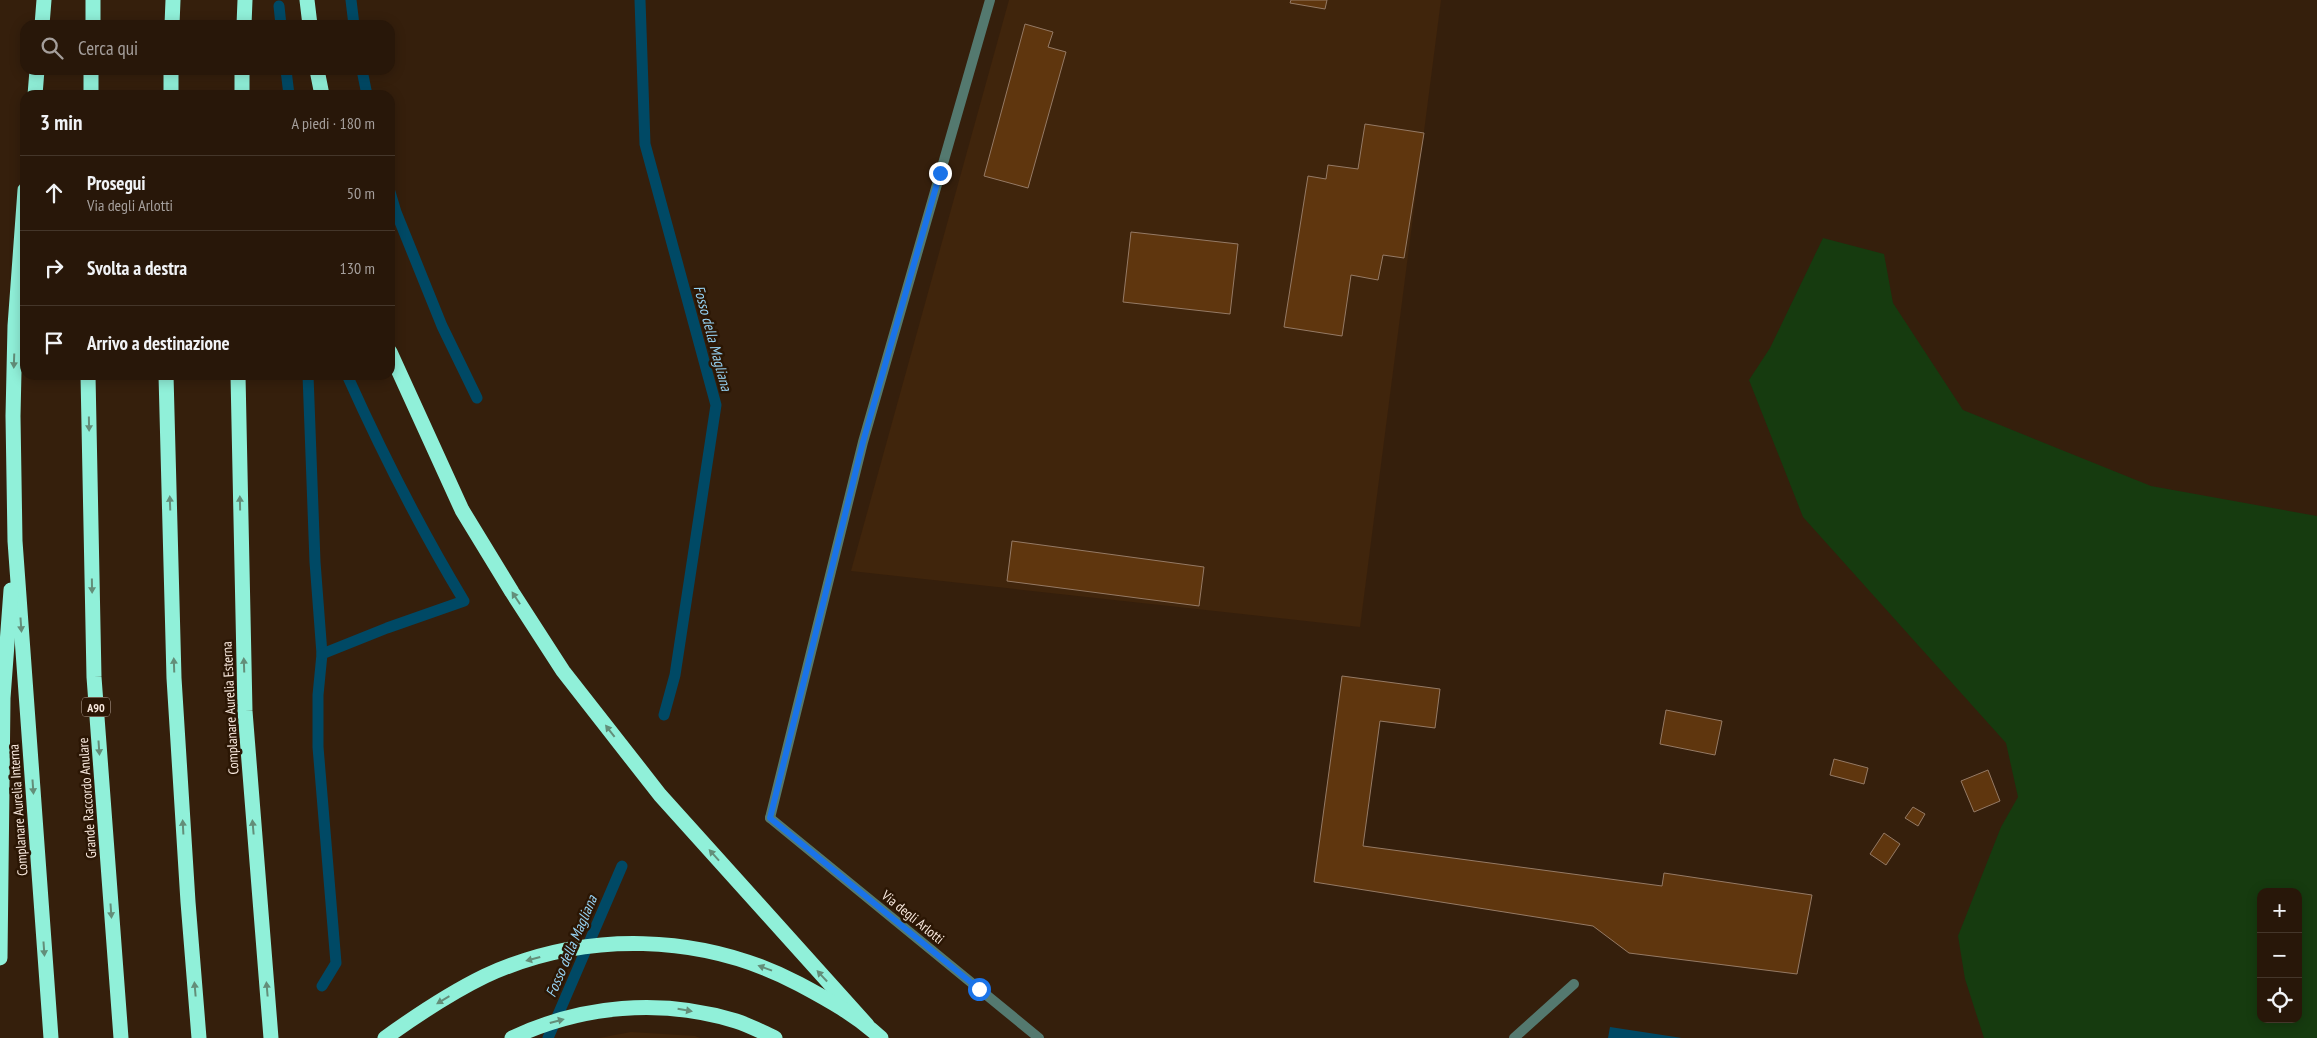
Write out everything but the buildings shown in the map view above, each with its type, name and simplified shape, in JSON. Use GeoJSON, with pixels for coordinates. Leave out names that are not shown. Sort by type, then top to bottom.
{"type":"FeatureCollection","features":[{"type":"Feature","properties":{"kind":"highway"},"geometry":{"type":"LineString","coordinates":[[42,20],[44,0]]}},
{"type":"Feature","properties":{"kind":"highway"},"geometry":{"type":"LineString","coordinates":[[92,20],[93,0]]}},
{"type":"Feature","properties":{"kind":"highway"},"geometry":{"type":"LineString","coordinates":[[172,20],[173,0]]}},
{"type":"Feature","properties":{"kind":"highway"},"geometry":{"type":"LineString","coordinates":[[244,20],[245,0]]}},
{"type":"Feature","properties":{"kind":"highway"},"geometry":{"type":"LineString","coordinates":[[307,0],[309,20]]}},
{"type":"Feature","properties":{"kind":"highway"},"geometry":{"type":"LineString","coordinates":[[35,90],[37,75]]}},
{"type":"Feature","properties":{"kind":"highway"},"geometry":{"type":"LineString","coordinates":[[91,75],[91,90]]}},
{"type":"Feature","properties":{"kind":"highway"},"geometry":{"type":"LineString","coordinates":[[171,75],[171,90]]}},
{"type":"Feature","properties":{"kind":"highway"},"geometry":{"type":"LineString","coordinates":[[242,75],[242,90]]}},
{"type":"Feature","properties":{"kind":"highway"},"geometry":{"type":"LineString","coordinates":[[318,75],[321,90]]}},
{"type":"Feature","properties":{"kind":"highway","name":"Complanare Aurelia Interna"},"geometry":{"type":"LineString","coordinates":[[20,254],[14,386],[15,541],[50,1038]]}},
{"type":"Feature","properties":{"kind":"highway"},"geometry":{"type":"LineString","coordinates":[[395,363],[462,510],[563,671],[660,796],[867,1025],[881,1038]]}},
{"type":"Feature","properties":{"kind":"highway","name":"Grande Raccordo Anulare"},"geometry":{"type":"LineString","coordinates":[[88,380],[94,677],[121,1038]]}},
{"type":"Feature","properties":{"kind":"highway"},"geometry":{"type":"LineString","coordinates":[[166,380],[174,678],[188,902],[200,1038]]}},
{"type":"Feature","properties":{"kind":"highway","name":"Complanare Aurelia Esterna"},"geometry":{"type":"LineString","coordinates":[[238,380],[245,711],[271,1038]]}},
{"type":"Feature","properties":{"kind":"highway"},"geometry":{"type":"LineString","coordinates":[[0,958],[3,698],[15,541]]}},
{"type":"Feature","properties":{"kind":"highway"},"geometry":{"type":"LineString","coordinates":[[385,1038],[413,1018],[485,976],[522,962],[562,951],[632,942],[705,950],[772,970],[844,1008],[867,1025]]}},
{"type":"Feature","properties":{"kind":"highway"},"geometry":{"type":"LineString","coordinates":[[512,1038],[533,1028],[597,1011],[636,1006],[681,1008],[737,1021],[775,1038]]}},
{"type":"Feature","properties":{"kind":"street","name":"Via degli Arlotti"},"geometry":{"type":"LineString","coordinates":[[990,0],[863,442],[770,818],[1039,1038]]}},
{"type":"Feature","properties":{"kind":"street"},"geometry":{"type":"LineString","coordinates":[[1514,1038],[1574,984]]}},
{"type":"Feature","properties":{"kind":"shaded area"},"geometry":{"type":"Polygon","coordinates":[[[1009,0],[1441,0],[1360,627],[851,571],[1009,0]]]}},
{"type":"Feature","properties":{"kind":"shaded area"},"geometry":{"type":"Polygon","coordinates":[[[631,1032],[695,1036],[700,1038],[599,1038],[631,1032]]]}},
{"type":"Feature","properties":{"kind":"green space"},"geometry":{"type":"Polygon","coordinates":[[[1823,238],[1884,254],[1893,303],[1963,410],[2151,486],[2317,516],[2317,1038],[1984,1038],[1965,979],[1958,936],[2001,827],[2018,797],[2006,743],[1803,517],[1749,380],[1770,348],[1823,238]]]}},
{"type":"Feature","properties":{"kind":"water"},"geometry":{"type":"Polygon","coordinates":[[[1610,1027],[1682,1038],[1608,1038],[1610,1027]]]}},
{"type":"Feature","properties":{"kind":"waterway"},"geometry":{"type":"LineString","coordinates":[[351,0],[353,20]]}},
{"type":"Feature","properties":{"kind":"waterway","name":"Fosso della Magliana"},"geometry":{"type":"LineString","coordinates":[[640,0],[645,144],[716,405],[675,675],[664,715]]}},
{"type":"Feature","properties":{"kind":"waterway"},"geometry":{"type":"LineString","coordinates":[[279,6],[280,20]]}},
{"type":"Feature","properties":{"kind":"waterway"},"geometry":{"type":"LineString","coordinates":[[287,75],[288,90]]}},
{"type":"Feature","properties":{"kind":"waterway"},"geometry":{"type":"LineString","coordinates":[[363,75],[366,90]]}},
{"type":"Feature","properties":{"kind":"waterway"},"geometry":{"type":"LineString","coordinates":[[395,209],[442,326],[477,398]]}},
{"type":"Feature","properties":{"kind":"waterway"},"geometry":{"type":"LineString","coordinates":[[308,380],[315,562],[322,654],[318,695],[318,747],[336,963],[322,986]]}},
{"type":"Feature","properties":{"kind":"waterway"},"geometry":{"type":"LineString","coordinates":[[322,654],[387,628],[464,601],[402,490],[349,380]]}},
{"type":"Feature","properties":{"kind":"waterway","name":"Fosso della Magliana"},"geometry":{"type":"LineString","coordinates":[[548,1038],[622,866]]}},
{"type":"Feature","properties":{"kind":"route"},"geometry":{"type":"LineString","coordinates":[[940,173],[863,442],[770,818],[979,989]]}}]}
